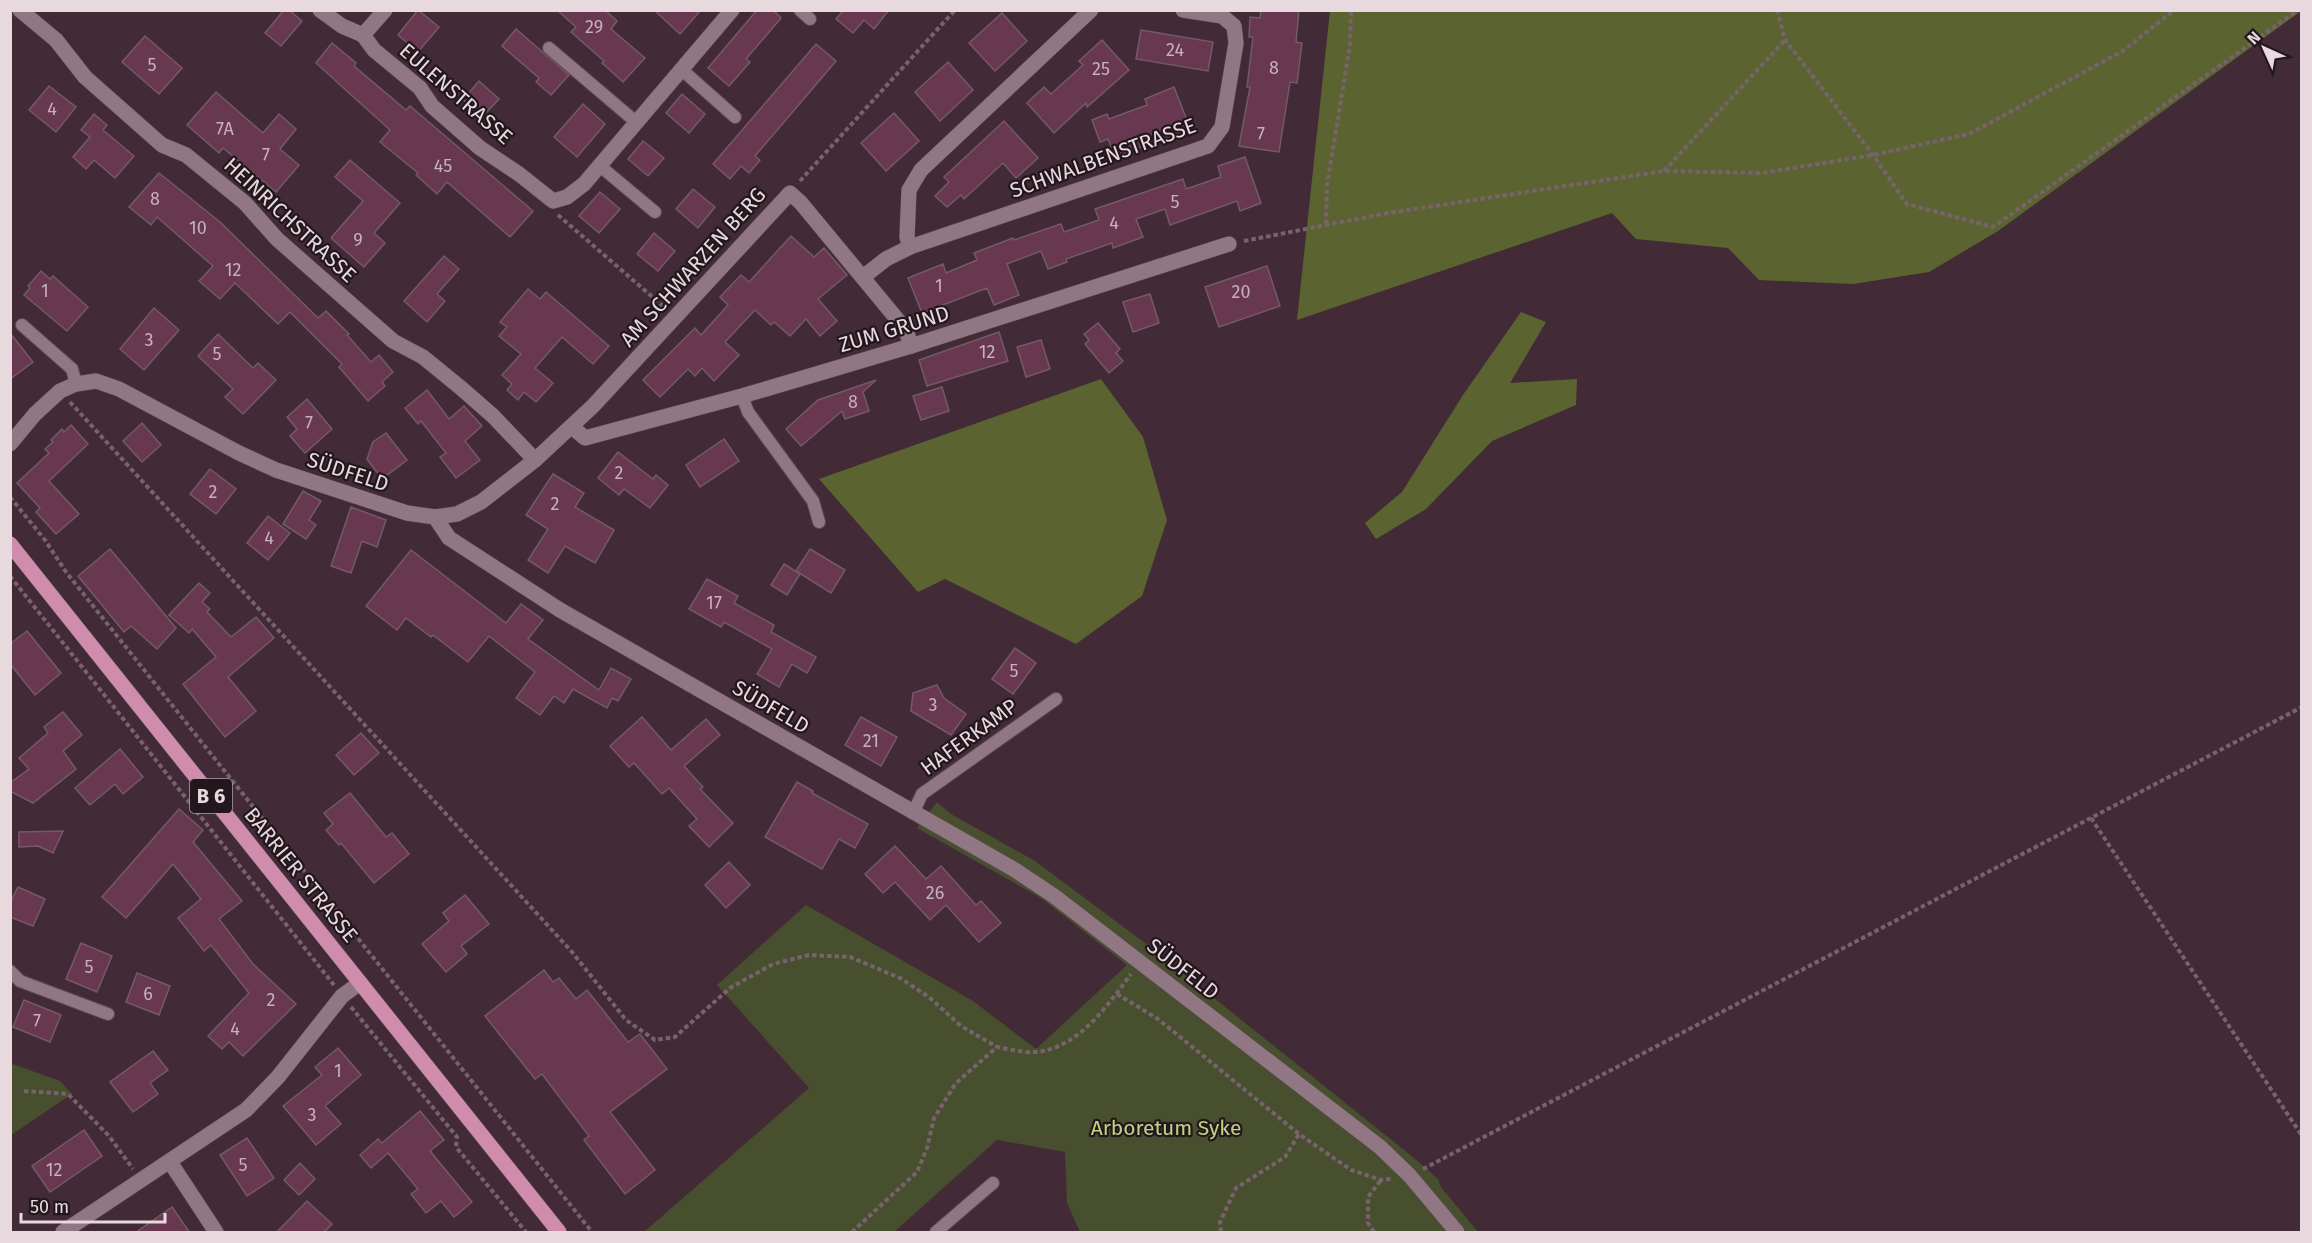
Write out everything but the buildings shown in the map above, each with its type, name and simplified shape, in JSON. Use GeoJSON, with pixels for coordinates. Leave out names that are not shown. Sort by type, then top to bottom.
{"type":"FeatureCollection","features":[{"type":"Feature","properties":{"kind":"main road","name":"BARRIER STRASSE"},"geometry":{"type":"LineString","coordinates":[[10,544],[559,1233]]}},
{"type":"Feature","properties":{"kind":"street","name":"HEINRICHSTRASSE"},"geometry":{"type":"LineString","coordinates":[[20,10],[56,40],[85,77],[162,145],[186,155],[245,203],[277,239],[393,342],[423,357],[461,388],[493,416],[535,460]]}},
{"type":"Feature","properties":{"kind":"street"},"geometry":{"type":"LineString","coordinates":[[320,10],[342,26],[363,35],[385,10]]}},
{"type":"Feature","properties":{"kind":"street"},"geometry":{"type":"LineString","coordinates":[[553,201],[567,197],[584,184],[732,10]]}},
{"type":"Feature","properties":{"kind":"street"},"geometry":{"type":"LineString","coordinates":[[910,247],[907,237],[909,190],[921,170],[1091,10]]}},
{"type":"Feature","properties":{"kind":"street","name":"SCHWALBENSTRASSE"},"geometry":{"type":"LineString","coordinates":[[863,277],[886,259],[910,247],[1208,146],[1222,127],[1236,43],[1234,26],[1222,16],[1183,10]]}},
{"type":"Feature","properties":{"kind":"street","name":"EULENSTRASSE"},"geometry":{"type":"LineString","coordinates":[[363,35],[374,50],[420,88],[432,106],[480,148],[519,174],[553,201]]}},
{"type":"Feature","properties":{"kind":"street","name":"AM SCHWARZEN BERG"},"geometry":{"type":"LineString","coordinates":[[435,517],[457,514],[481,502],[535,460],[572,427],[790,193]]}},
{"type":"Feature","properties":{"kind":"street"},"geometry":{"type":"LineString","coordinates":[[790,193],[801,203],[906,330],[911,346]]}},
{"type":"Feature","properties":{"kind":"street","name":"ZUM GRUND"},"geometry":{"type":"LineString","coordinates":[[572,427],[585,438],[742,396],[911,346],[1229,244]]}},
{"type":"Feature","properties":{"kind":"street","name":"SÜDFELD"},"geometry":{"type":"LineString","coordinates":[[10,444],[35,414],[60,392],[76,384],[96,381],[119,389],[239,453],[276,470],[407,513],[435,517],[449,538],[560,609],[1015,870],[1054,896],[1380,1147],[1410,1176],[1457,1233]]}},
{"type":"Feature","properties":{"kind":"street"},"geometry":{"type":"LineString","coordinates":[[63,1233],[246,1110],[278,1077],[342,996],[360,983]]}},
{"type":"Feature","properties":{"kind":"street"},"geometry":{"type":"LineString","coordinates":[[170,1162],[216,1233]]}},
{"type":"Feature","properties":{"kind":"lane"},"geometry":{"type":"LineString","coordinates":[[800,10],[810,20]]}},
{"type":"Feature","properties":{"kind":"lane"},"geometry":{"type":"LineString","coordinates":[[549,48],[636,123]]}},
{"type":"Feature","properties":{"kind":"lane"},"geometry":{"type":"LineString","coordinates":[[681,69],[735,117]]}},
{"type":"Feature","properties":{"kind":"lane"},"geometry":{"type":"LineString","coordinates":[[600,166],[655,212]]}},
{"type":"Feature","properties":{"kind":"lane"},"geometry":{"type":"LineString","coordinates":[[22,325],[72,369],[76,384]]}},
{"type":"Feature","properties":{"kind":"lane"},"geometry":{"type":"LineString","coordinates":[[742,396],[748,412],[813,501],[819,522]]}},
{"type":"Feature","properties":{"kind":"lane","name":"HAFERKAMP"},"geometry":{"type":"LineString","coordinates":[[913,813],[922,794],[1056,699]]}},
{"type":"Feature","properties":{"kind":"lane"},"geometry":{"type":"LineString","coordinates":[[10,971],[20,981],[108,1014]]}},
{"type":"Feature","properties":{"kind":"lane"},"geometry":{"type":"LineString","coordinates":[[936,1233],[993,1183]]}},
{"type":"Feature","properties":{"kind":"path","name":"AM SCHWARZEN BERG"},"geometry":{"type":"LineString","coordinates":[[790,193],[955,10]]}},
{"type":"Feature","properties":{"kind":"path"},"geometry":{"type":"LineString","coordinates":[[1326,224],[1326,185],[1350,45],[1351,10]]}},
{"type":"Feature","properties":{"kind":"path"},"geometry":{"type":"LineString","coordinates":[[1778,10],[1785,40],[1873,155],[1907,204],[1993,226],[2298,10]]}},
{"type":"Feature","properties":{"kind":"path"},"geometry":{"type":"LineString","coordinates":[[1229,244],[1326,224],[1664,171],[1762,174],[1873,155],[1970,134],[2123,51],[2174,10]]}},
{"type":"Feature","properties":{"kind":"path"},"geometry":{"type":"LineString","coordinates":[[1664,171],[1785,40]]}},
{"type":"Feature","properties":{"kind":"path"},"geometry":{"type":"LineString","coordinates":[[553,201],[558,215],[675,317]]}},
{"type":"Feature","properties":{"kind":"path"},"geometry":{"type":"LineString","coordinates":[[60,392],[564,943],[626,1020],[655,1040],[675,1037],[730,988],[773,964],[809,955],[850,957],[900,978],[929,997],[961,1026],[997,1047],[1033,1052],[1052,1049],[1094,1020],[1142,962]]}},
{"type":"Feature","properties":{"kind":"path"},"geometry":{"type":"LineString","coordinates":[[10,497],[45,540],[74,582],[592,1233]]}},
{"type":"Feature","properties":{"kind":"path"},"geometry":{"type":"LineString","coordinates":[[10,576],[342,996],[457,1137],[456,1147],[525,1233]]}},
{"type":"Feature","properties":{"kind":"path"},"geometry":{"type":"LineString","coordinates":[[1117,994],[1158,1019],[1299,1134],[1351,1170],[1381,1180],[1410,1176],[2301,707]]}},
{"type":"Feature","properties":{"kind":"path"},"geometry":{"type":"LineString","coordinates":[[2091,818],[2301,1136]]}},
{"type":"Feature","properties":{"kind":"path"},"geometry":{"type":"LineString","coordinates":[[852,1233],[916,1172],[927,1148],[934,1118],[956,1083],[997,1047]]}},
{"type":"Feature","properties":{"kind":"path"},"geometry":{"type":"LineString","coordinates":[[24,1091],[68,1094],[109,1136],[141,1181]]}},
{"type":"Feature","properties":{"kind":"path"},"geometry":{"type":"LineString","coordinates":[[1221,1233],[1220,1222],[1236,1188],[1285,1157],[1299,1134]]}},
{"type":"Feature","properties":{"kind":"path"},"geometry":{"type":"LineString","coordinates":[[1374,1233],[1368,1223],[1368,1197],[1381,1180]]}},
{"type":"Feature","properties":{"kind":"green space"},"geometry":{"type":"Polygon","coordinates":[[[1330,10],[2301,11],[1998,231],[1929,272],[1853,284],[1759,280],[1728,248],[1636,239],[1612,213],[1297,320],[1330,10]]]}},
{"type":"Feature","properties":{"kind":"green space"},"geometry":{"type":"Polygon","coordinates":[[[1521,312],[1546,322],[1510,383],[1577,379],[1576,405],[1492,441],[1426,509],[1376,539],[1365,523],[1402,492],[1463,395],[1521,312]]]}},
{"type":"Feature","properties":{"kind":"green space"},"geometry":{"type":"Polygon","coordinates":[[[1101,379],[1143,437],[1167,520],[1142,596],[1076,644],[945,579],[918,592],[819,479],[1101,379]]]}},
{"type":"Feature","properties":{"kind":"green space","name":"Arboretum Syke"},"geometry":{"type":"Polygon","coordinates":[[[937,802],[951,814],[1035,861],[1149,946],[1414,1158],[1438,1179],[1441,1187],[1478,1232],[1080,1232],[1067,1203],[1065,1152],[997,1140],[894,1232],[644,1232],[809,1088],[717,985],[806,905],[973,1001],[1036,1049],[1127,965],[1041,898],[917,828],[937,802]]]}},
{"type":"Feature","properties":{"kind":"green space"},"geometry":{"type":"Polygon","coordinates":[[[10,1063],[60,1081],[72,1094],[11,1135],[10,1063]]]}}]}
